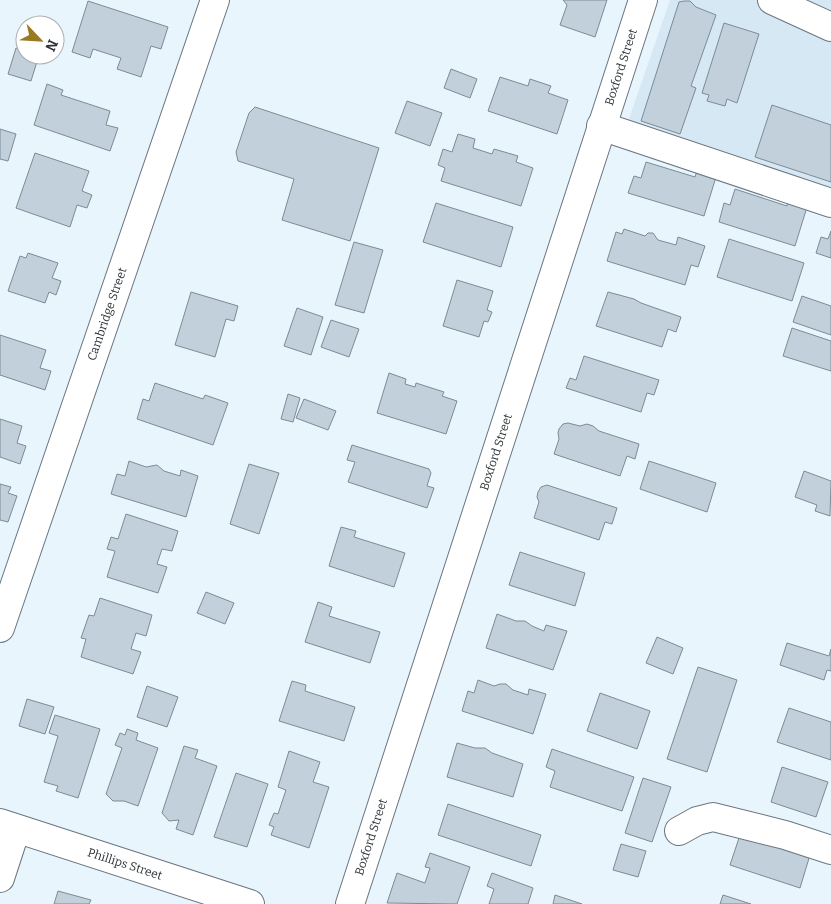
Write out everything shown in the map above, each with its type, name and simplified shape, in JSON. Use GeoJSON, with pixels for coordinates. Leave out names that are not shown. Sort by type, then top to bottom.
{"type":"FeatureCollection","features":[{"type":"Feature","properties":{"kind":"street","name":"Cambridge Street"},"geometry":{"type":"LineString","coordinates":[[0,628],[11,562],[215,0]]}},
{"type":"Feature","properties":{"kind":"street","name":"Boxford Street"},"geometry":{"type":"LineString","coordinates":[[350,904],[642,0]]}},
{"type":"Feature","properties":{"kind":"street"},"geometry":{"type":"LineString","coordinates":[[772,0],[831,27]]}},
{"type":"Feature","properties":{"kind":"street"},"geometry":{"type":"LineString","coordinates":[[601,126],[831,204]]}},
{"type":"Feature","properties":{"kind":"street"},"geometry":{"type":"LineString","coordinates":[[679,831],[697,821],[712,817],[785,835],[831,850]]}},
{"type":"Feature","properties":{"kind":"street"},"geometry":{"type":"LineString","coordinates":[[0,878],[8,826]]}},
{"type":"Feature","properties":{"kind":"street","name":"Phillips Street"},"geometry":{"type":"LineString","coordinates":[[8,826],[250,904]]}},
{"type":"Feature","properties":{"kind":"shaded area"},"geometry":{"type":"Polygon","coordinates":[[[670,0],[831,0],[831,190],[628,122],[670,0]]]}},
{"type":"Feature","properties":{"kind":"building"},"geometry":{"type":"Polygon","coordinates":[[[563,0],[607,0],[595,37],[560,25],[567,5],[563,0]]]}},
{"type":"Feature","properties":{"kind":"building"},"geometry":{"type":"Polygon","coordinates":[[[88,1],[168,27],[161,49],[151,46],[141,77],[117,69],[121,58],[93,49],[90,58],[72,52],[88,1]]]}},
{"type":"Feature","properties":{"kind":"building"},"geometry":{"type":"Polygon","coordinates":[[[690,1],[696,7],[716,15],[691,86],[696,88],[680,134],[641,121],[679,2],[690,1]]]}},
{"type":"Feature","properties":{"kind":"building"},"geometry":{"type":"Polygon","coordinates":[[[724,23],[759,34],[737,103],[727,99],[725,106],[707,101],[709,95],[702,93],[724,23]]]}},
{"type":"Feature","properties":{"kind":"building"},"geometry":{"type":"Polygon","coordinates":[[[15,51],[15,65],[36,65],[31,81],[8,74],[15,51]]]}},
{"type":"Feature","properties":{"kind":"building"},"geometry":{"type":"Polygon","coordinates":[[[451,69],[477,79],[470,98],[444,88],[451,69]]]}},
{"type":"Feature","properties":{"kind":"building"},"geometry":{"type":"Polygon","coordinates":[[[500,77],[528,86],[530,79],[551,86],[548,93],[568,100],[557,134],[488,111],[500,77]]]}},
{"type":"Feature","properties":{"kind":"building"},"geometry":{"type":"Polygon","coordinates":[[[47,84],[63,90],[61,95],[110,111],[106,125],[118,128],[110,151],[34,125],[47,84]]]}},
{"type":"Feature","properties":{"kind":"building"},"geometry":{"type":"Polygon","coordinates":[[[407,101],[442,113],[430,146],[395,133],[407,101]]]}},
{"type":"Feature","properties":{"kind":"building"},"geometry":{"type":"Polygon","coordinates":[[[772,105],[831,125],[831,182],[755,157],[772,105]]]}},
{"type":"Feature","properties":{"kind":"building"},"geometry":{"type":"Polygon","coordinates":[[[255,107],[379,148],[350,241],[282,220],[294,179],[238,161],[236,152],[249,113],[255,107]]]}},
{"type":"Feature","properties":{"kind":"building"},"geometry":{"type":"Polygon","coordinates":[[[0,129],[16,134],[8,161],[0,159],[0,129]]]}},
{"type":"Feature","properties":{"kind":"building"},"geometry":{"type":"Polygon","coordinates":[[[458,134],[475,139],[473,148],[492,154],[494,149],[518,156],[516,162],[533,168],[521,206],[441,181],[445,168],[438,165],[443,149],[452,152],[458,134]]]}},
{"type":"Feature","properties":{"kind":"building"},"geometry":{"type":"Polygon","coordinates":[[[35,153],[89,171],[82,191],[92,195],[87,208],[77,205],[70,227],[16,208],[35,153]]]}},
{"type":"Feature","properties":{"kind":"building"},"geometry":{"type":"Polygon","coordinates":[[[646,162],[695,177],[697,171],[716,177],[704,216],[628,193],[634,176],[641,178],[646,162]]]}},
{"type":"Feature","properties":{"kind":"building"},"geometry":{"type":"Polygon","coordinates":[[[735,189],[787,206],[788,201],[807,207],[795,246],[719,222],[724,203],[730,205],[735,189]]]}},
{"type":"Feature","properties":{"kind":"building"},"geometry":{"type":"Polygon","coordinates":[[[436,203],[513,227],[501,267],[423,242],[436,203]]]}},
{"type":"Feature","properties":{"kind":"building"},"geometry":{"type":"Polygon","coordinates":[[[624,229],[645,236],[648,233],[653,233],[658,240],[676,245],[678,237],[705,246],[698,267],[691,265],[685,285],[607,261],[616,232],[622,234],[624,229]]]}},
{"type":"Feature","properties":{"kind":"building"},"geometry":{"type":"Polygon","coordinates":[[[831,231],[831,258],[816,253],[821,237],[828,239],[831,231]]]}},
{"type":"Feature","properties":{"kind":"building"},"geometry":{"type":"Polygon","coordinates":[[[729,239],[804,263],[792,301],[717,277],[729,239]]]}},
{"type":"Feature","properties":{"kind":"building"},"geometry":{"type":"Polygon","coordinates":[[[354,242],[383,250],[364,313],[335,305],[354,242]]]}},
{"type":"Feature","properties":{"kind":"building"},"geometry":{"type":"Polygon","coordinates":[[[28,253],[58,263],[52,278],[61,281],[56,295],[49,292],[45,303],[8,291],[20,256],[26,258],[28,253]]]}},
{"type":"Feature","properties":{"kind":"building"},"geometry":{"type":"Polygon","coordinates":[[[457,280],[493,291],[487,310],[492,312],[488,322],[484,321],[479,337],[443,326],[457,280]]]}},
{"type":"Feature","properties":{"kind":"building"},"geometry":{"type":"Polygon","coordinates":[[[191,292],[238,306],[234,321],[226,319],[215,357],[175,345],[191,292]]]}},
{"type":"Feature","properties":{"kind":"building"},"geometry":{"type":"Polygon","coordinates":[[[608,292],[634,299],[681,317],[676,332],[668,329],[662,347],[596,326],[608,292]]]}},
{"type":"Feature","properties":{"kind":"building"},"geometry":{"type":"Polygon","coordinates":[[[802,296],[831,306],[831,335],[793,322],[802,296]]]}},
{"type":"Feature","properties":{"kind":"building"},"geometry":{"type":"Polygon","coordinates":[[[297,308],[323,317],[311,355],[284,346],[297,308]]]}},
{"type":"Feature","properties":{"kind":"building"},"geometry":{"type":"Polygon","coordinates":[[[331,320],[359,329],[349,357],[321,347],[331,320]]]}},
{"type":"Feature","properties":{"kind":"building"},"geometry":{"type":"Polygon","coordinates":[[[792,328],[831,341],[831,371],[783,356],[792,328]]]}},
{"type":"Feature","properties":{"kind":"building"},"geometry":{"type":"Polygon","coordinates":[[[0,335],[46,350],[40,368],[51,371],[45,390],[0,375],[0,335]]]}},
{"type":"Feature","properties":{"kind":"building"},"geometry":{"type":"Polygon","coordinates":[[[584,356],[659,380],[654,395],[647,393],[641,412],[566,388],[570,378],[576,380],[584,356]]]}},
{"type":"Feature","properties":{"kind":"building"},"geometry":{"type":"Polygon","coordinates":[[[389,373],[406,379],[405,384],[415,387],[416,383],[444,392],[442,396],[457,401],[446,434],[377,413],[389,373]]]}},
{"type":"Feature","properties":{"kind":"building"},"geometry":{"type":"Polygon","coordinates":[[[155,383],[203,399],[205,395],[228,403],[213,445],[137,419],[143,399],[149,401],[155,383]]]}},
{"type":"Feature","properties":{"kind":"building"},"geometry":{"type":"Polygon","coordinates":[[[288,394],[300,398],[293,422],[281,419],[288,394]]]}},
{"type":"Feature","properties":{"kind":"building"},"geometry":{"type":"Polygon","coordinates":[[[304,399],[336,411],[328,430],[296,418],[304,399]]]}},
{"type":"Feature","properties":{"kind":"building"},"geometry":{"type":"Polygon","coordinates":[[[0,419],[22,426],[17,443],[26,446],[20,464],[0,457],[0,419]]]}},
{"type":"Feature","properties":{"kind":"building"},"geometry":{"type":"Polygon","coordinates":[[[568,423],[580,426],[587,424],[599,431],[639,444],[635,459],[627,456],[620,476],[554,454],[559,439],[559,429],[563,424],[568,423]]]}},
{"type":"Feature","properties":{"kind":"building"},"geometry":{"type":"Polygon","coordinates":[[[352,445],[429,469],[431,473],[427,486],[434,488],[427,508],[348,482],[355,462],[347,460],[352,445]]]}},
{"type":"Feature","properties":{"kind":"building"},"geometry":{"type":"Polygon","coordinates":[[[129,461],[146,467],[157,465],[164,471],[180,476],[181,470],[198,476],[186,517],[111,494],[117,474],[125,476],[129,461]]]}},
{"type":"Feature","properties":{"kind":"building"},"geometry":{"type":"Polygon","coordinates":[[[649,461],[716,483],[707,512],[640,489],[649,461]]]}},
{"type":"Feature","properties":{"kind":"building"},"geometry":{"type":"Polygon","coordinates":[[[249,464],[279,473],[259,534],[230,524],[249,464]]]}},
{"type":"Feature","properties":{"kind":"building"},"geometry":{"type":"Polygon","coordinates":[[[804,471],[831,481],[830,516],[815,511],[817,505],[795,497],[804,471]]]}},
{"type":"Feature","properties":{"kind":"building"},"geometry":{"type":"Polygon","coordinates":[[[0,484],[11,487],[8,493],[17,496],[8,522],[0,520],[0,484]]]}},
{"type":"Feature","properties":{"kind":"building"},"geometry":{"type":"Polygon","coordinates":[[[547,485],[617,508],[612,524],[605,522],[599,540],[534,518],[539,502],[538,492],[541,487],[547,485]]]}},
{"type":"Feature","properties":{"kind":"building"},"geometry":{"type":"Polygon","coordinates":[[[126,514],[178,531],[172,551],[162,549],[157,564],[167,567],[158,593],[107,577],[115,551],[107,549],[111,537],[118,539],[126,514]]]}},
{"type":"Feature","properties":{"kind":"building"},"geometry":{"type":"Polygon","coordinates":[[[341,527],[356,531],[354,537],[405,553],[394,587],[329,566],[341,527]]]}},
{"type":"Feature","properties":{"kind":"building"},"geometry":{"type":"Polygon","coordinates":[[[520,552],[585,573],[575,606],[509,585],[520,552]]]}},
{"type":"Feature","properties":{"kind":"building"},"geometry":{"type":"Polygon","coordinates":[[[206,592],[234,603],[225,624],[197,613],[206,592]]]}},
{"type":"Feature","properties":{"kind":"building"},"geometry":{"type":"Polygon","coordinates":[[[100,598],[152,615],[146,636],[136,633],[131,649],[141,652],[133,674],[81,657],[86,639],[81,638],[89,615],[94,616],[100,598]]]}},
{"type":"Feature","properties":{"kind":"building"},"geometry":{"type":"Polygon","coordinates":[[[318,602],[332,607],[329,616],[380,632],[370,663],[305,642],[318,602]]]}},
{"type":"Feature","properties":{"kind":"building"},"geometry":{"type":"Polygon","coordinates":[[[497,614],[516,621],[525,621],[544,631],[546,625],[567,631],[553,670],[486,648],[497,614]]]}},
{"type":"Feature","properties":{"kind":"building"},"geometry":{"type":"Polygon","coordinates":[[[657,637],[683,648],[673,674],[646,663],[657,637]]]}},
{"type":"Feature","properties":{"kind":"building"},"geometry":{"type":"Polygon","coordinates":[[[787,643],[829,656],[831,649],[831,671],[827,670],[824,680],[780,665],[787,643]]]}},
{"type":"Feature","properties":{"kind":"building"},"geometry":{"type":"Polygon","coordinates":[[[698,667],[737,680],[707,772],[667,759],[698,667]]]}},
{"type":"Feature","properties":{"kind":"building"},"geometry":{"type":"Polygon","coordinates":[[[478,680],[494,686],[506,684],[513,690],[528,695],[529,689],[546,694],[533,734],[462,711],[468,691],[474,693],[478,680]]]}},
{"type":"Feature","properties":{"kind":"building"},"geometry":{"type":"Polygon","coordinates":[[[292,681],[306,685],[305,691],[355,707],[344,741],[279,721],[292,681]]]}},
{"type":"Feature","properties":{"kind":"building"},"geometry":{"type":"Polygon","coordinates":[[[147,686],[178,697],[167,727],[137,717],[147,686]]]}},
{"type":"Feature","properties":{"kind":"building"},"geometry":{"type":"Polygon","coordinates":[[[600,693],[650,711],[637,749],[587,731],[600,693]]]}},
{"type":"Feature","properties":{"kind":"building"},"geometry":{"type":"Polygon","coordinates":[[[27,699],[54,707],[45,734],[19,726],[27,699]]]}},
{"type":"Feature","properties":{"kind":"building"},"geometry":{"type":"Polygon","coordinates":[[[789,708],[831,722],[831,760],[777,742],[789,708]]]}},
{"type":"Feature","properties":{"kind":"building"},"geometry":{"type":"Polygon","coordinates":[[[55,715],[100,729],[78,798],[56,791],[58,786],[44,782],[58,736],[49,733],[55,715]]]}},
{"type":"Feature","properties":{"kind":"building"},"geometry":{"type":"Polygon","coordinates":[[[127,729],[138,733],[136,740],[158,748],[138,806],[124,801],[113,801],[106,794],[122,748],[115,745],[120,733],[125,735],[127,729]]]}},
{"type":"Feature","properties":{"kind":"building"},"geometry":{"type":"Polygon","coordinates":[[[457,743],[475,748],[485,748],[492,753],[523,764],[513,797],[447,777],[457,743]]]}},
{"type":"Feature","properties":{"kind":"building"},"geometry":{"type":"Polygon","coordinates":[[[184,746],[198,750],[195,758],[217,766],[193,835],[176,829],[179,820],[169,821],[162,813],[184,746]]]}},
{"type":"Feature","properties":{"kind":"building"},"geometry":{"type":"Polygon","coordinates":[[[552,749],[634,777],[622,811],[550,787],[555,771],[546,767],[552,749]]]}},
{"type":"Feature","properties":{"kind":"building"},"geometry":{"type":"Polygon","coordinates":[[[289,751],[320,762],[313,782],[329,787],[309,848],[271,835],[274,827],[269,825],[274,813],[278,814],[286,790],[278,787],[289,751]]]}},
{"type":"Feature","properties":{"kind":"building"},"geometry":{"type":"Polygon","coordinates":[[[782,767],[828,782],[816,817],[771,802],[782,767]]]}},
{"type":"Feature","properties":{"kind":"building"},"geometry":{"type":"Polygon","coordinates":[[[236,773],[268,784],[247,847],[214,837],[236,773]]]}},
{"type":"Feature","properties":{"kind":"building"},"geometry":{"type":"Polygon","coordinates":[[[643,778],[671,787],[652,842],[625,833],[643,778]]]}},
{"type":"Feature","properties":{"kind":"building"},"geometry":{"type":"Polygon","coordinates":[[[448,804],[541,835],[531,866],[438,835],[448,804]]]}},
{"type":"Feature","properties":{"kind":"building"},"geometry":{"type":"Polygon","coordinates":[[[741,832],[810,855],[800,888],[730,865],[741,832]]]}},
{"type":"Feature","properties":{"kind":"building"},"geometry":{"type":"Polygon","coordinates":[[[621,844],[646,851],[638,877],[613,870],[621,844]]]}},
{"type":"Feature","properties":{"kind":"building"},"geometry":{"type":"Polygon","coordinates":[[[430,853],[470,867],[457,904],[387,903],[397,873],[425,883],[430,868],[425,867],[430,853]]]}},
{"type":"Feature","properties":{"kind":"building"},"geometry":{"type":"Polygon","coordinates":[[[492,873],[533,888],[528,904],[489,904],[494,889],[487,886],[492,873]]]}},
{"type":"Feature","properties":{"kind":"building"},"geometry":{"type":"Polygon","coordinates":[[[58,891],[91,900],[89,904],[54,904],[58,891]]]}},
{"type":"Feature","properties":{"kind":"building"},"geometry":{"type":"Polygon","coordinates":[[[555,895],[582,904],[553,904],[555,895]]]}},
{"type":"Feature","properties":{"kind":"building"},"geometry":{"type":"Polygon","coordinates":[[[723,895],[751,904],[720,904],[723,895]]]}}]}
